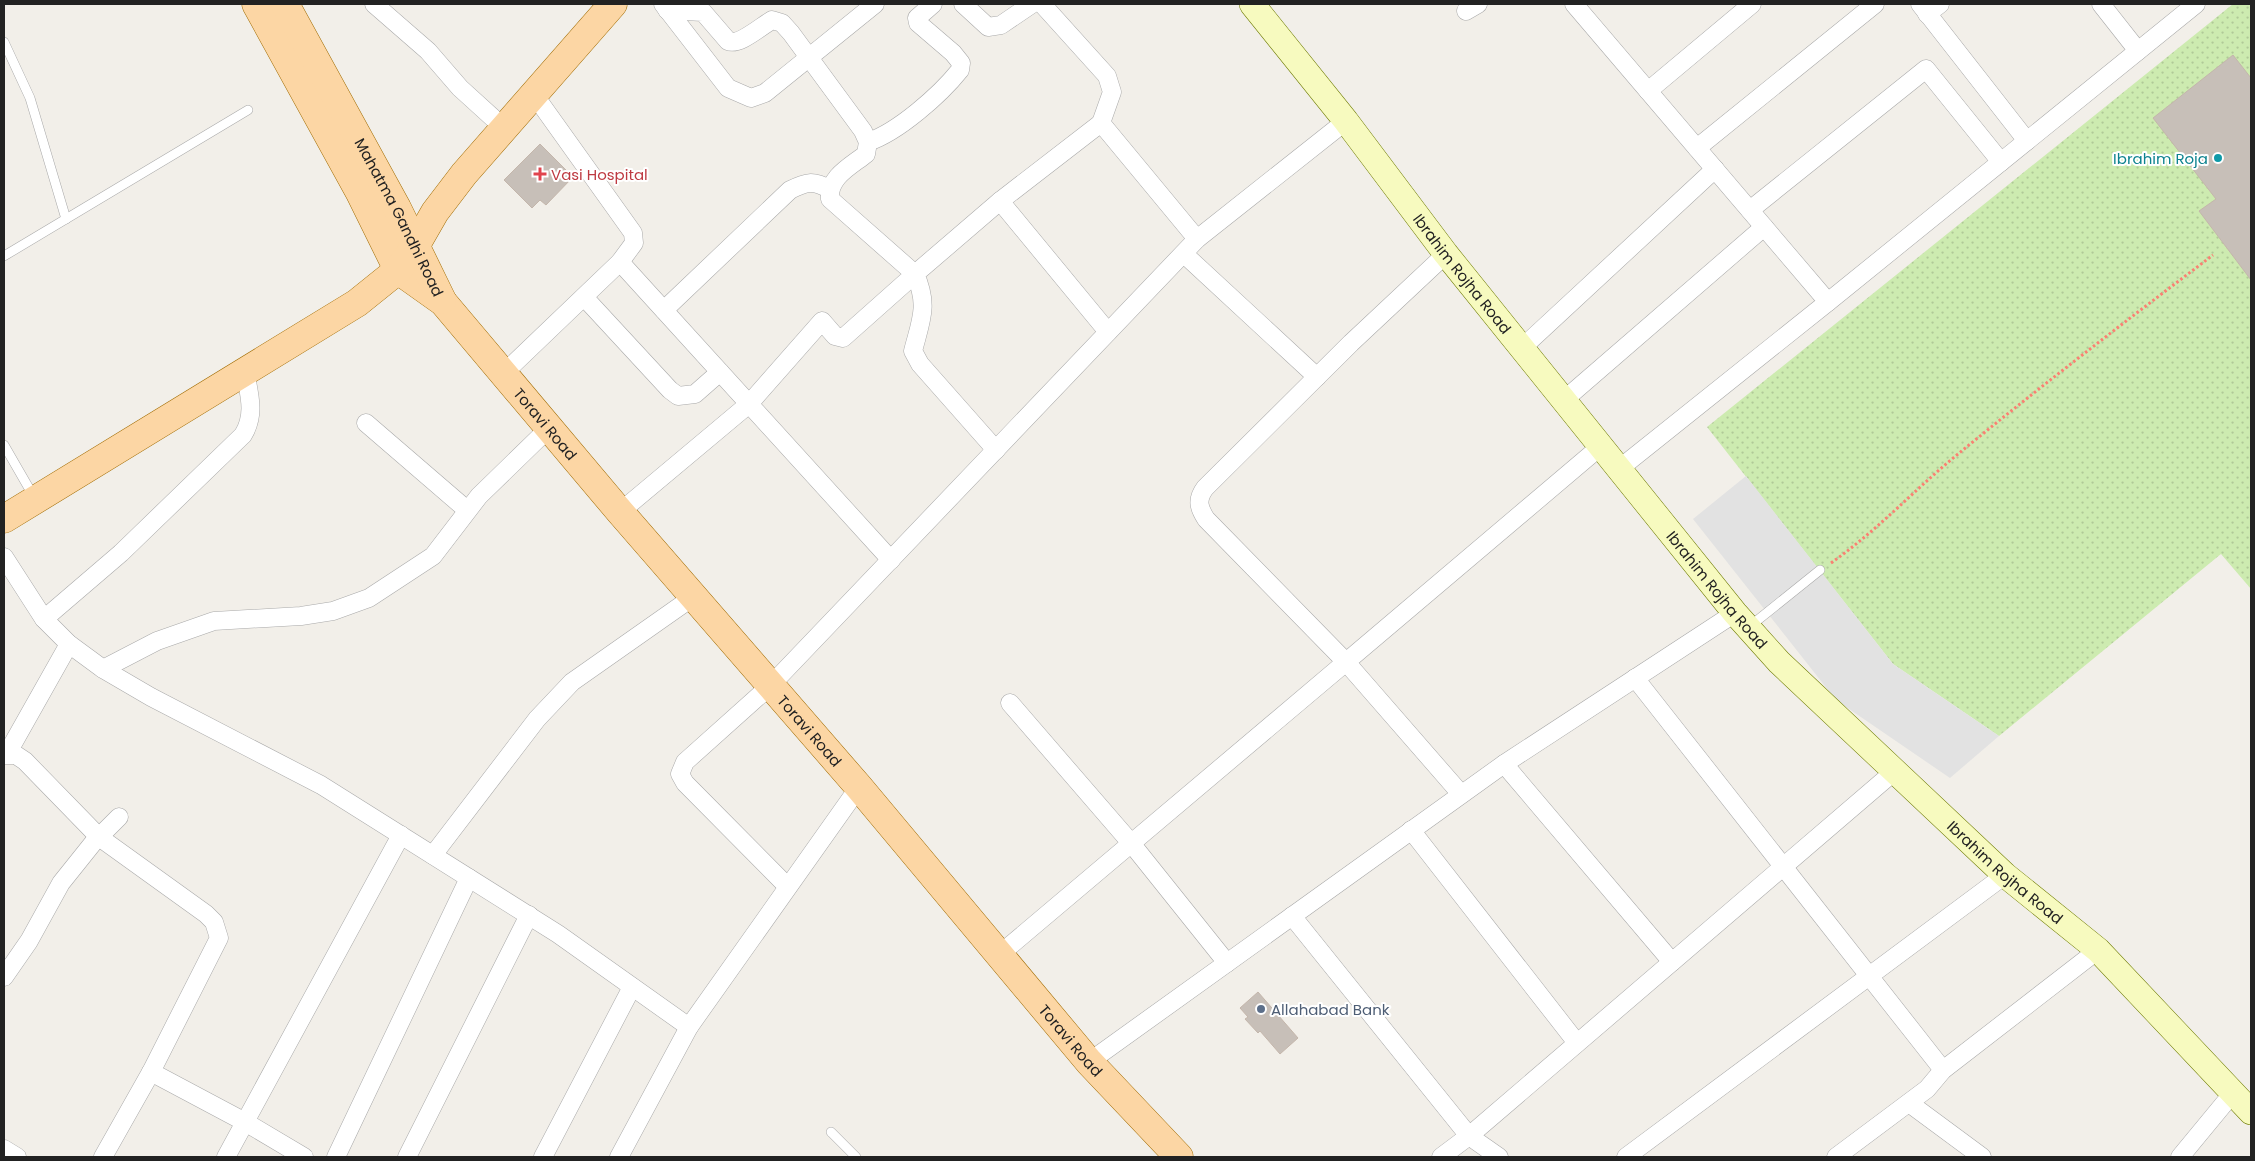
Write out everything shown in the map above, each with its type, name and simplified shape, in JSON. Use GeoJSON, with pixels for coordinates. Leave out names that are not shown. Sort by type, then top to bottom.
{"type":"FeatureCollection","features":[{"type":"Feature","properties":{"kind":"main road","name":"Mahatma Gandhi Road"},"geometry":{"type":"LineString","coordinates":[[256,4],[360,193],[398,270],[443,302]]}},
{"type":"Feature","properties":{"kind":"main road","name":"Mahatma Gandhi Road"},"geometry":{"type":"LineString","coordinates":[[285,4],[416,245],[443,302]]}},
{"type":"Feature","properties":{"kind":"main road"},"geometry":{"type":"LineString","coordinates":[[4,518],[357,303],[398,270],[416,245],[435,212],[533,93],[613,4]]}},
{"type":"Feature","properties":{"kind":"main road","name":"Toravi Road"},"geometry":{"type":"LineString","coordinates":[[443,302],[620,512],[858,787],[1089,1062],[1178,1157]]}},
{"type":"Feature","properties":{"kind":"street"},"geometry":{"type":"LineString","coordinates":[[374,4],[428,51],[460,88],[504,128]]}},
{"type":"Feature","properties":{"kind":"street"},"geometry":{"type":"LineString","coordinates":[[665,7],[728,88],[751,98],[765,93],[809,60],[875,4]]}},
{"type":"Feature","properties":{"kind":"street"},"geometry":{"type":"LineString","coordinates":[[868,142],[884,137],[899,126],[960,70],[960,62],[953,53],[918,23],[917,18],[933,4]]}},
{"type":"Feature","properties":{"kind":"street"},"geometry":{"type":"LineString","coordinates":[[963,4],[988,27],[1001,25],[1032,4]]}},
{"type":"Feature","properties":{"kind":"street"},"geometry":{"type":"LineString","coordinates":[[620,512],[749,404],[822,321],[835,336],[843,338],[1000,201],[1101,122],[1112,92],[1107,76],[1042,4]]}},
{"type":"Feature","properties":{"kind":"street","name":"Ibrahim Rojha Road"},"geometry":{"type":"LineString","coordinates":[[1252,4],[1346,120],[1446,254],[1742,620],[1779,662],[1896,770],[2005,875],[2098,950],[2251,1112]]}},
{"type":"Feature","properties":{"kind":"street"},"geometry":{"type":"LineString","coordinates":[[1574,4],[1828,302]]}},
{"type":"Feature","properties":{"kind":"street"},"geometry":{"type":"LineString","coordinates":[[1648,91],[1752,4]]}},
{"type":"Feature","properties":{"kind":"street"},"geometry":{"type":"LineString","coordinates":[[1697,148],[1875,4]]}},
{"type":"Feature","properties":{"kind":"street"},"geometry":{"type":"LineString","coordinates":[[2101,4],[2138,50]]}},
{"type":"Feature","properties":{"kind":"street"},"geometry":{"type":"LineString","coordinates":[[1619,469],[2196,4]]}},
{"type":"Feature","properties":{"kind":"street"},"geometry":{"type":"LineString","coordinates":[[665,7],[703,12],[728,41],[733,43],[739,42],[755,29],[772,20],[782,23],[863,131],[868,142],[866,154],[838,176],[829,189],[830,198],[915,274],[923,291],[924,307],[914,351],[920,364],[996,450]]}},
{"type":"Feature","properties":{"kind":"street"},"geometry":{"type":"LineString","coordinates":[[1929,7],[2027,141]]}},
{"type":"Feature","properties":{"kind":"street"},"geometry":{"type":"LineString","coordinates":[[1750,210],[1926,69],[2001,162]]}},
{"type":"Feature","properties":{"kind":"street"},"geometry":{"type":"LineString","coordinates":[[503,374],[620,262],[634,243],[633,233],[533,93]]}},
{"type":"Feature","properties":{"kind":"street"},"geometry":{"type":"LineString","coordinates":[[787,886],[684,783],[680,774],[685,762],[770,686],[1197,240],[1346,120]]}},
{"type":"Feature","properties":{"kind":"street"},"geometry":{"type":"LineString","coordinates":[[1101,122],[1197,240]]}},
{"type":"Feature","properties":{"kind":"street"},"geometry":{"type":"LineString","coordinates":[[1522,348],[1715,169]]}},
{"type":"Feature","properties":{"kind":"street"},"geometry":{"type":"LineString","coordinates":[[664,310],[790,190],[806,182],[817,182],[829,189]]}},
{"type":"Feature","properties":{"kind":"street"},"geometry":{"type":"LineString","coordinates":[[1000,201],[1108,332]]}},
{"type":"Feature","properties":{"kind":"street"},"geometry":{"type":"LineString","coordinates":[[1564,400],[1764,227]]}},
{"type":"Feature","properties":{"kind":"street"},"geometry":{"type":"LineString","coordinates":[[1184,254],[1317,377]]}},
{"type":"Feature","properties":{"kind":"street"},"geometry":{"type":"LineString","coordinates":[[1446,254],[1317,377],[1205,488],[1199,498],[1199,508],[1206,519],[1346,662],[1462,794]]}},
{"type":"Feature","properties":{"kind":"street"},"geometry":{"type":"LineString","coordinates":[[620,262],[891,560]]}},
{"type":"Feature","properties":{"kind":"street"},"geometry":{"type":"LineString","coordinates":[[584,297],[670,390],[678,396],[695,394],[720,372]]}},
{"type":"Feature","properties":{"kind":"street"},"geometry":{"type":"LineString","coordinates":[[44,619],[122,553],[243,435],[250,423],[252,410],[246,371]]}},
{"type":"Feature","properties":{"kind":"street"},"geometry":{"type":"LineString","coordinates":[[366,423],[467,510]]}},
{"type":"Feature","properties":{"kind":"street"},"geometry":{"type":"LineString","coordinates":[[103,669],[157,641],[214,621],[301,616],[333,611],[369,598],[433,556],[467,510],[549,428]]}},
{"type":"Feature","properties":{"kind":"street"},"geometry":{"type":"LineString","coordinates":[[999,955],[1601,446]]}},
{"type":"Feature","properties":{"kind":"street"},"geometry":{"type":"LineString","coordinates":[[4,557],[44,619],[69,644],[103,669],[151,697],[321,785],[558,934],[689,1027]]}},
{"type":"Feature","properties":{"kind":"street"},"geometry":{"type":"LineString","coordinates":[[433,855],[537,719],[572,682],[693,597]]}},
{"type":"Feature","properties":{"kind":"street"},"geometry":{"type":"LineString","coordinates":[[1089,1062],[1504,764],[1635,678],[1742,620]]}},
{"type":"Feature","properties":{"kind":"street"},"geometry":{"type":"LineString","coordinates":[[5,755],[69,644]]}},
{"type":"Feature","properties":{"kind":"street"},"geometry":{"type":"LineString","coordinates":[[1635,678],[1942,1070]]}},
{"type":"Feature","properties":{"kind":"street"},"geometry":{"type":"LineString","coordinates":[[1010,703],[1131,843],[1228,963]]}},
{"type":"Feature","properties":{"kind":"street"},"geometry":{"type":"LineString","coordinates":[[5,755],[16,754],[99,837],[206,914],[214,922],[219,938],[151,1072],[103,1157]]}},
{"type":"Feature","properties":{"kind":"street"},"geometry":{"type":"LineString","coordinates":[[1504,764],[1672,962]]}},
{"type":"Feature","properties":{"kind":"street"},"geometry":{"type":"LineString","coordinates":[[1441,1157],[1469,1136],[1896,770]]}},
{"type":"Feature","properties":{"kind":"street"},"geometry":{"type":"LineString","coordinates":[[619,1157],[689,1027],[858,787]]}},
{"type":"Feature","properties":{"kind":"street"},"geometry":{"type":"LineString","coordinates":[[4,977],[29,942],[61,883],[99,837],[119,817]]}},
{"type":"Feature","properties":{"kind":"street"},"geometry":{"type":"LineString","coordinates":[[1411,830],[1577,1044]]}},
{"type":"Feature","properties":{"kind":"street"},"geometry":{"type":"LineString","coordinates":[[226,1157],[401,835]]}},
{"type":"Feature","properties":{"kind":"street"},"geometry":{"type":"LineString","coordinates":[[1626,1157],[2005,875]]}},
{"type":"Feature","properties":{"kind":"street"},"geometry":{"type":"LineString","coordinates":[[336,1157],[469,878]]}},
{"type":"Feature","properties":{"kind":"street"},"geometry":{"type":"LineString","coordinates":[[408,1157],[529,915]]}},
{"type":"Feature","properties":{"kind":"street"},"geometry":{"type":"LineString","coordinates":[[1292,916],[1469,1136],[1499,1157]]}},
{"type":"Feature","properties":{"kind":"street"},"geometry":{"type":"LineString","coordinates":[[1836,1157],[1927,1089],[1942,1070],[2098,950]]}},
{"type":"Feature","properties":{"kind":"street"},"geometry":{"type":"LineString","coordinates":[[543,1157],[632,987]]}},
{"type":"Feature","properties":{"kind":"street"},"geometry":{"type":"LineString","coordinates":[[151,1072],[245,1122],[304,1157]]}},
{"type":"Feature","properties":{"kind":"street"},"geometry":{"type":"LineString","coordinates":[[2180,1157],[2232,1094]]}},
{"type":"Feature","properties":{"kind":"street"},"geometry":{"type":"LineString","coordinates":[[1909,1102],[1982,1157]]}},
{"type":"Feature","properties":{"kind":"street"},"geometry":{"type":"LineString","coordinates":[[4,1149],[17,1157]]}},
{"type":"Feature","properties":{"kind":"lane"},"geometry":{"type":"LineString","coordinates":[[4,42],[30,98],[66,220]]}},
{"type":"Feature","properties":{"kind":"lane"},"geometry":{"type":"LineString","coordinates":[[4,256],[248,110]]}},
{"type":"Feature","properties":{"kind":"lane"},"geometry":{"type":"LineString","coordinates":[[4,445],[36,499]]}},
{"type":"Feature","properties":{"kind":"lane"},"geometry":{"type":"LineString","coordinates":[[1742,620],[1820,570]]}},
{"type":"Feature","properties":{"kind":"lane"},"geometry":{"type":"LineString","coordinates":[[831,1132],[856,1157]]}},
{"type":"Feature","properties":{"kind":"path"},"geometry":{"type":"LineString","coordinates":[[1820,570],[1864,540],[1956,456],[2092,347],[2213,255]]}},
{"type":"Feature","properties":{"kind":"green space"},"geometry":{"type":"Polygon","coordinates":[[[2233,4],[2251,4],[2251,589],[2221,554],[1999,736],[1893,664],[1707,427],[2233,4]]]}},
{"type":"Feature","properties":{"kind":"shaded area"},"geometry":{"type":"Polygon","coordinates":[[[1746,476],[1893,664],[1999,736],[1950,778],[1836,700],[1693,519],[1746,476]]]}},
{"type":"Feature","properties":{"kind":"building","name":"Ibrahim Roja"},"geometry":{"type":"Polygon","coordinates":[[[2233,55],[2251,78],[2251,280],[2199,211],[2216,199],[2153,118],[2233,55]]]}},
{"type":"Feature","properties":{"kind":"building"},"geometry":{"type":"Polygon","coordinates":[[[540,144],[573,177],[546,205],[540,200],[532,208],[504,180],[540,144]]]}},
{"type":"Feature","properties":{"kind":"building"},"geometry":{"type":"Polygon","coordinates":[[[1258,992],[1298,1038],[1280,1054],[1260,1031],[1258,1033],[1245,1019],[1248,1017],[1240,1008],[1258,992]]]}},
{"type":"Feature","properties":{"kind":"place","name":"Ibrahim Roja"},"geometry":{"type":"Point","coordinates":[2218,158]}},
{"type":"Feature","properties":{"kind":"place","name":"Vasi Hospital"},"geometry":{"type":"Point","coordinates":[540,174]}},
{"type":"Feature","properties":{"kind":"place","name":"Allahabad Bank"},"geometry":{"type":"Point","coordinates":[1261,1009]}}]}
